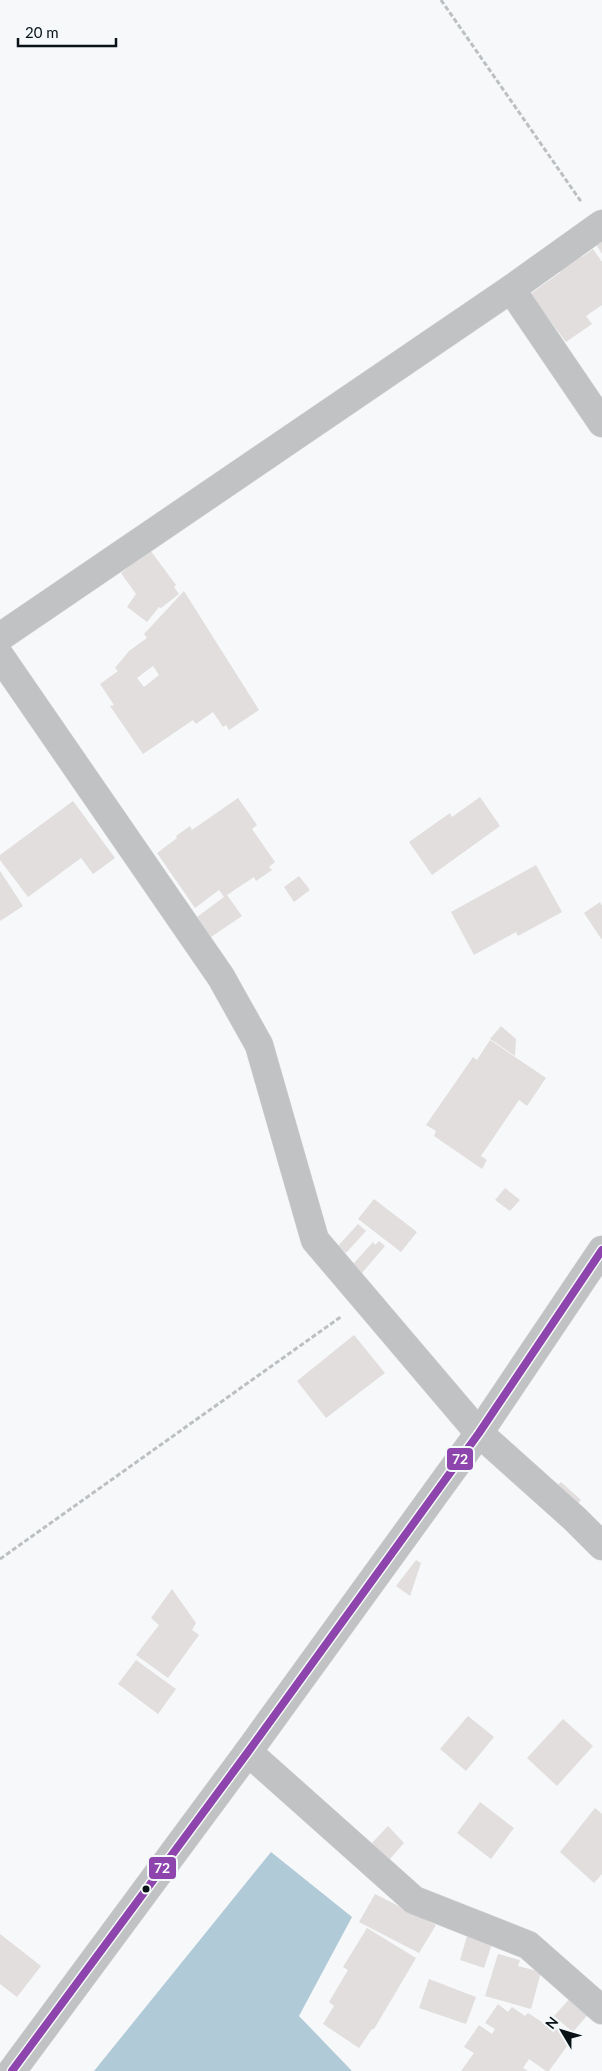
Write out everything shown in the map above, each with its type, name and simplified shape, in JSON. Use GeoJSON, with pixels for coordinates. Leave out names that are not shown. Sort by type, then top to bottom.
{"type":"FeatureCollection","features":[{"type":"Feature","properties":{"kind":"street"},"geometry":{"type":"LineString","coordinates":[[0,637],[511,289],[600,225]]}},
{"type":"Feature","properties":{"kind":"street"},"geometry":{"type":"LineString","coordinates":[[511,289],[602,423]]}},
{"type":"Feature","properties":{"kind":"street"},"geometry":{"type":"LineString","coordinates":[[0,656],[222,977],[259,1045],[315,1240],[364,1300],[479,1433],[575,1519],[602,1546]]}},
{"type":"Feature","properties":{"kind":"street"},"geometry":{"type":"LineString","coordinates":[[12,2071],[248,1752],[479,1433],[602,1250]]}},
{"type":"Feature","properties":{"kind":"street"},"geometry":{"type":"LineString","coordinates":[[248,1752],[414,1900],[528,1945],[602,2010]]}},
{"type":"Feature","properties":{"kind":"path"},"geometry":{"type":"LineString","coordinates":[[441,0],[600,225]]}},
{"type":"Feature","properties":{"kind":"path"},"geometry":{"type":"LineString","coordinates":[[0,1559],[364,1300]]}},
{"type":"Feature","properties":{"kind":"water"},"geometry":{"type":"Polygon","coordinates":[[[271,1852],[352,1917],[299,2016],[352,2071],[94,2071],[271,1852]]]}},
{"type":"Feature","properties":{"kind":"building"},"geometry":{"type":"Polygon","coordinates":[[[602,238],[602,254],[595,243],[602,238]]]}},
{"type":"Feature","properties":{"kind":"building"},"geometry":{"type":"Polygon","coordinates":[[[593,249],[602,262],[602,305],[586,316],[592,324],[566,342],[530,294],[561,272],[559,270],[580,254],[582,257],[593,249]]]}},
{"type":"Feature","properties":{"kind":"building"},"geometry":{"type":"Polygon","coordinates":[[[150,550],[176,585],[174,587],[179,594],[161,608],[159,607],[147,622],[127,607],[136,594],[121,573],[150,550]]]}},
{"type":"Feature","properties":{"kind":"building"},"geometry":{"type":"Polygon","coordinates":[[[184,591],[259,710],[229,730],[226,725],[223,727],[213,712],[196,724],[193,720],[143,754],[110,706],[114,705],[100,684],[118,671],[115,668],[129,651],[147,638],[144,634],[184,591]],[[153,666],[137,678],[144,687],[159,675],[153,666]]]}},
{"type":"Feature","properties":{"kind":"building"},"geometry":{"type":"Polygon","coordinates":[[[480,797],[500,826],[432,875],[409,842],[450,813],[452,817],[480,797]]]}},
{"type":"Feature","properties":{"kind":"building"},"geometry":{"type":"Polygon","coordinates":[[[238,798],[257,825],[252,829],[275,862],[269,867],[272,870],[256,881],[254,877],[227,895],[242,916],[211,937],[197,917],[224,897],[219,890],[195,908],[157,853],[190,826],[192,830],[238,798]]]}},
{"type":"Feature","properties":{"kind":"building"},"geometry":{"type":"Polygon","coordinates":[[[73,801],[115,858],[93,874],[81,858],[28,897],[0,860],[0,855],[73,801]]]}},
{"type":"Feature","properties":{"kind":"building"},"geometry":{"type":"Polygon","coordinates":[[[536,865],[562,912],[518,936],[516,932],[474,955],[451,912],[536,865]]]}},
{"type":"Feature","properties":{"kind":"building"},"geometry":{"type":"Polygon","coordinates":[[[0,871],[23,906],[0,921],[0,871]]]}},
{"type":"Feature","properties":{"kind":"building"},"geometry":{"type":"Polygon","coordinates":[[[299,876],[310,890],[294,902],[284,887],[299,876]]]}},
{"type":"Feature","properties":{"kind":"building"},"geometry":{"type":"Polygon","coordinates":[[[600,902],[602,906],[602,940],[584,913],[600,902]]]}},
{"type":"Feature","properties":{"kind":"building"},"geometry":{"type":"Polygon","coordinates":[[[501,1026],[516,1039],[515,1056],[490,1039],[501,1026]]]}},
{"type":"Feature","properties":{"kind":"building"},"geometry":{"type":"Polygon","coordinates":[[[490,1040],[546,1078],[527,1106],[519,1100],[481,1156],[487,1160],[482,1169],[434,1136],[436,1131],[426,1125],[473,1057],[477,1060],[490,1040]]]}},
{"type":"Feature","properties":{"kind":"building"},"geometry":{"type":"Polygon","coordinates":[[[505,1188],[520,1200],[510,1211],[495,1200],[505,1188]]]}},
{"type":"Feature","properties":{"kind":"building"},"geometry":{"type":"Polygon","coordinates":[[[374,1199],[417,1232],[401,1252],[358,1219],[374,1199]]]}},
{"type":"Feature","properties":{"kind":"building"},"geometry":{"type":"Polygon","coordinates":[[[358,1224],[366,1231],[346,1253],[338,1246],[358,1224]]]}},
{"type":"Feature","properties":{"kind":"building"},"geometry":{"type":"Polygon","coordinates":[[[379,1241],[385,1246],[362,1273],[353,1264],[373,1242],[375,1245],[379,1241]]]}},
{"type":"Feature","properties":{"kind":"building"},"geometry":{"type":"Polygon","coordinates":[[[354,1335],[385,1373],[326,1418],[297,1381],[354,1335]]]}},
{"type":"Feature","properties":{"kind":"building"},"geometry":{"type":"Polygon","coordinates":[[[561,1482],[581,1500],[575,1506],[555,1488],[561,1482]]]}},
{"type":"Feature","properties":{"kind":"building"},"geometry":{"type":"Polygon","coordinates":[[[416,1560],[421,1563],[410,1596],[396,1586],[416,1560]]]}},
{"type":"Feature","properties":{"kind":"building"},"geometry":{"type":"Polygon","coordinates":[[[172,1589],[196,1623],[192,1630],[199,1635],[168,1678],[136,1655],[159,1625],[151,1618],[172,1589]]]}},
{"type":"Feature","properties":{"kind":"building"},"geometry":{"type":"Polygon","coordinates":[[[136,1660],[176,1689],[158,1714],[118,1684],[136,1660]]]}},
{"type":"Feature","properties":{"kind":"building"},"geometry":{"type":"Polygon","coordinates":[[[468,1716],[494,1737],[466,1771],[440,1749],[468,1716]]]}},
{"type":"Feature","properties":{"kind":"building"},"geometry":{"type":"Polygon","coordinates":[[[563,1719],[593,1746],[557,1786],[527,1758],[563,1719]]]}},
{"type":"Feature","properties":{"kind":"building"},"geometry":{"type":"Polygon","coordinates":[[[480,1802],[514,1828],[491,1859],[457,1833],[480,1802]]]}},
{"type":"Feature","properties":{"kind":"building"},"geometry":{"type":"Polygon","coordinates":[[[595,1808],[602,1814],[602,1874],[594,1883],[560,1852],[595,1808]]]}},
{"type":"Feature","properties":{"kind":"building"},"geometry":{"type":"Polygon","coordinates":[[[388,1826],[404,1843],[389,1860],[372,1843],[388,1826]]]}},
{"type":"Feature","properties":{"kind":"building"},"geometry":{"type":"Polygon","coordinates":[[[375,1894],[436,1925],[419,1953],[359,1922],[375,1894]]]}},
{"type":"Feature","properties":{"kind":"building"},"geometry":{"type":"Polygon","coordinates":[[[367,1928],[416,1958],[374,2029],[372,2029],[359,2048],[323,2024],[334,2006],[329,2002],[348,1970],[343,1967],[367,1928]]]}},
{"type":"Feature","properties":{"kind":"building"},"geometry":{"type":"Polygon","coordinates":[[[0,1934],[41,1966],[17,1997],[0,1984],[0,1934]]]}},
{"type":"Feature","properties":{"kind":"building"},"geometry":{"type":"Polygon","coordinates":[[[467,1936],[492,1944],[484,1968],[460,1960],[467,1936]]]}},
{"type":"Feature","properties":{"kind":"building"},"geometry":{"type":"Polygon","coordinates":[[[498,1954],[520,1960],[518,1966],[541,1972],[531,2009],[485,1996],[498,1954]]]}},
{"type":"Feature","properties":{"kind":"building"},"geometry":{"type":"Polygon","coordinates":[[[429,1979],[476,1997],[466,2024],[419,2008],[429,1979]]]}},
{"type":"Feature","properties":{"kind":"building"},"geometry":{"type":"Polygon","coordinates":[[[572,1996],[590,2012],[573,2032],[554,2016],[572,1996]]]}},
{"type":"Feature","properties":{"kind":"building"},"geometry":{"type":"Polygon","coordinates":[[[498,2004],[508,2012],[512,2007],[525,2016],[528,2013],[545,2024],[548,2020],[573,2038],[549,2071],[546,2071],[529,2059],[523,2068],[528,2071],[461,2071],[474,2053],[464,2047],[479,2025],[492,2034],[495,2029],[485,2023],[498,2004]]]}},
{"type":"Feature","properties":{"kind":"transit line","name":"72"},"geometry":{"type":"LineString","coordinates":[[12,2071],[248,1752],[479,1433],[602,1250]]}}]}
